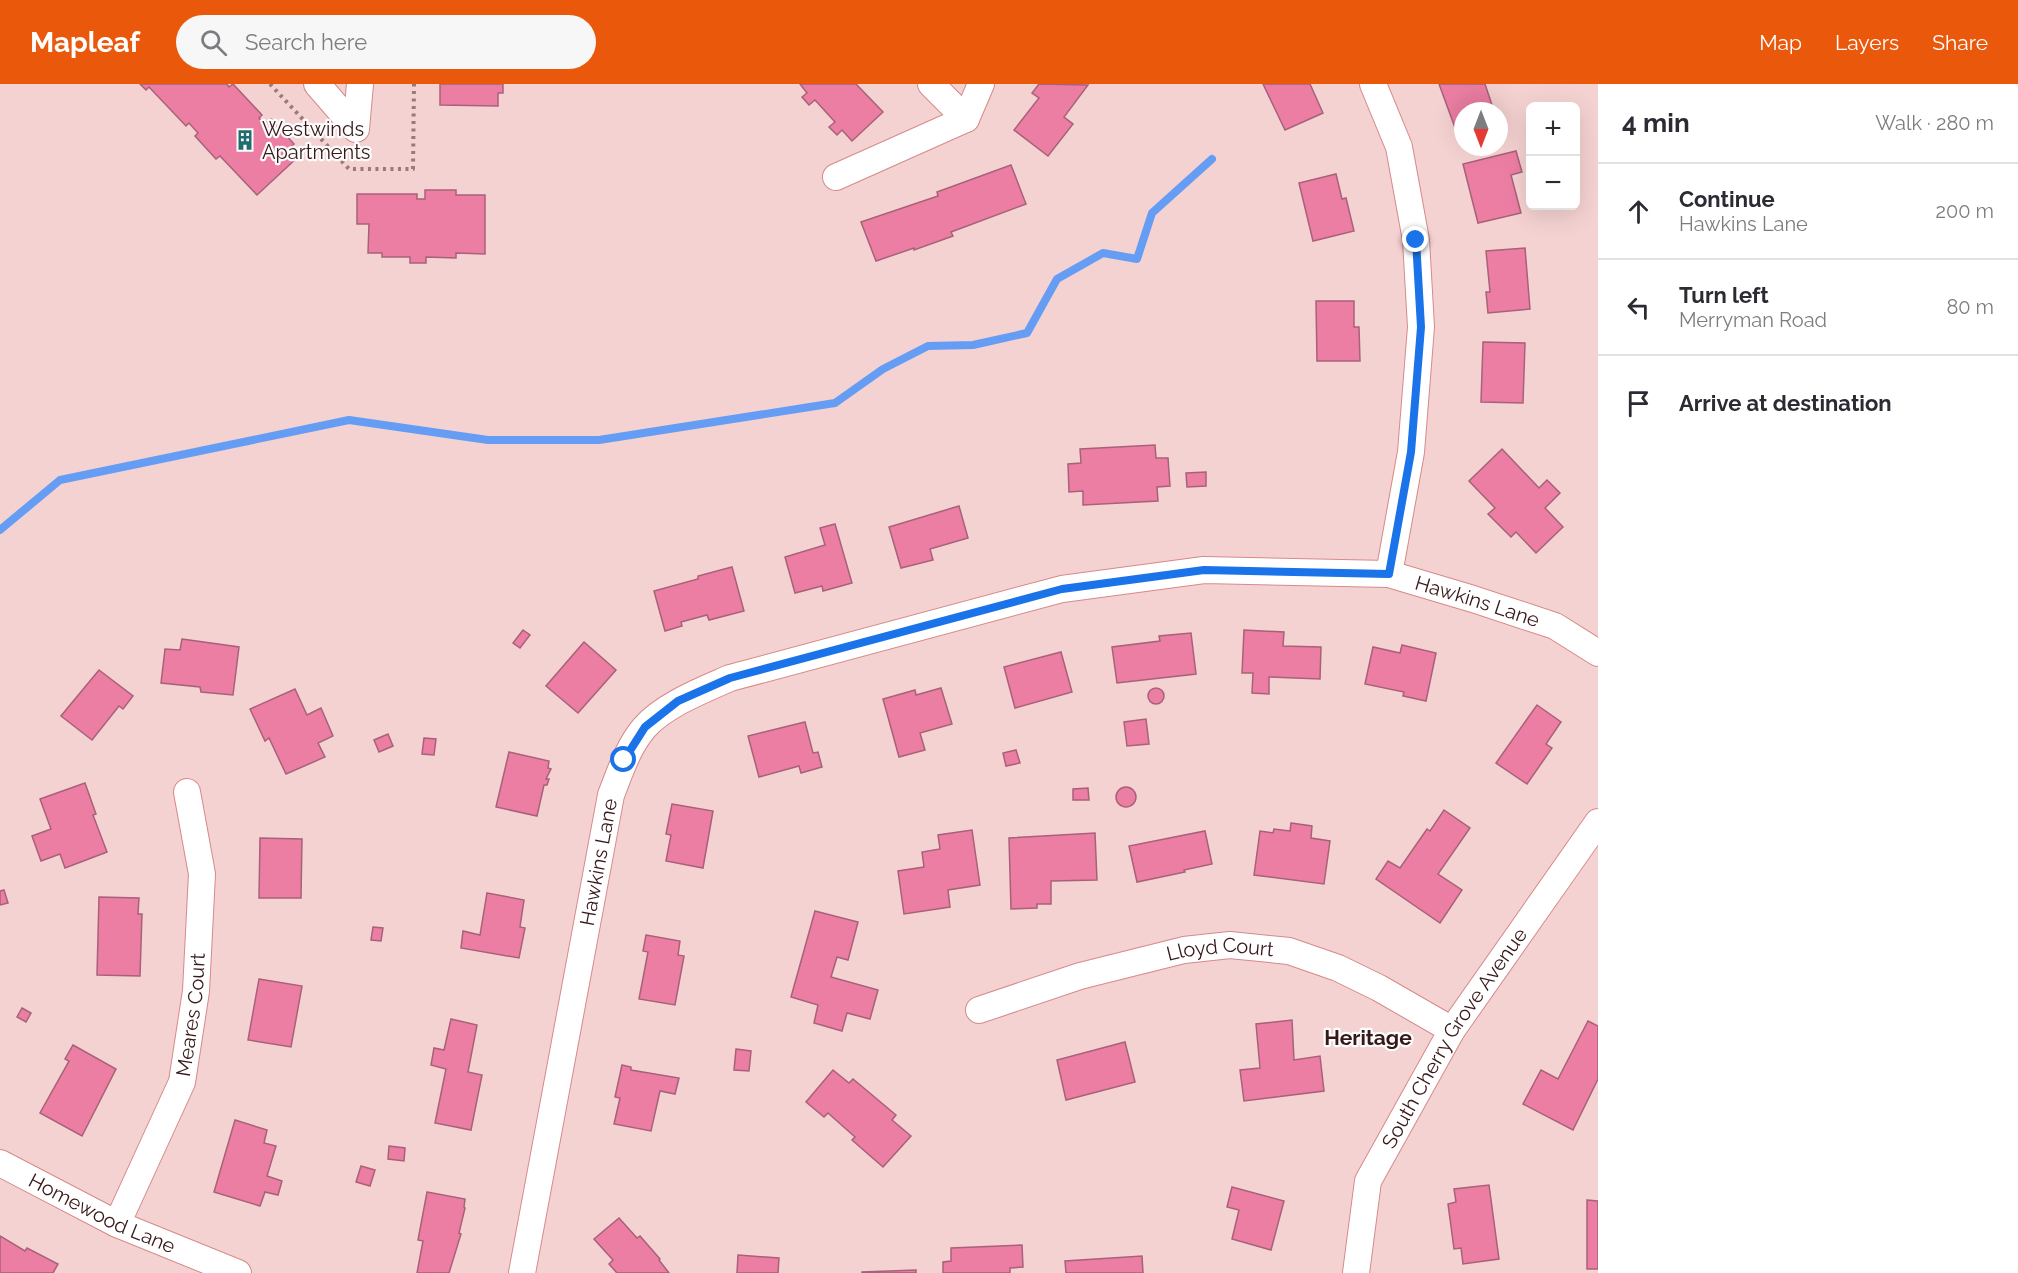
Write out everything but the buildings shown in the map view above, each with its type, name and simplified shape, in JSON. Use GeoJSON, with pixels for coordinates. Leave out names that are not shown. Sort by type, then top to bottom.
{"type":"FeatureCollection","features":[{"type":"Feature","properties":{"kind":"street"},"geometry":{"type":"LineString","coordinates":[[317,84],[356,129],[360,84]]}},
{"type":"Feature","properties":{"kind":"street"},"geometry":{"type":"LineString","coordinates":[[931,84],[966,119]]}},
{"type":"Feature","properties":{"kind":"street"},"geometry":{"type":"LineString","coordinates":[[836,177],[966,119],[981,84]]}},
{"type":"Feature","properties":{"kind":"street"},"geometry":{"type":"LineString","coordinates":[[1373,84],[1399,147],[1416,240],[1421,327],[1411,452],[1389,574]]}},
{"type":"Feature","properties":{"kind":"street","name":"Hawkins Lane"},"geometry":{"type":"LineString","coordinates":[[522,1273],[611,795],[624,760],[645,727],[678,701],[730,678],[1062,589],[1204,570],[1389,574],[1555,626],[1598,653]]}},
{"type":"Feature","properties":{"kind":"street","name":"Meares Court"},"geometry":{"type":"LineString","coordinates":[[117,1224],[182,1082],[196,991],[202,874],[187,792]]}},
{"type":"Feature","properties":{"kind":"street","name":"South Cherry Grove Avenue"},"geometry":{"type":"LineString","coordinates":[[1356,1273],[1368,1180],[1452,1030],[1598,822]]}},
{"type":"Feature","properties":{"kind":"street","name":"Lloyd Court"},"geometry":{"type":"LineString","coordinates":[[979,1010],[1080,976],[1184,950],[1230,945],[1289,951],[1338,968],[1452,1030]]}},
{"type":"Feature","properties":{"kind":"street","name":"Homewood Lane"},"geometry":{"type":"LineString","coordinates":[[0,1163],[117,1224],[238,1273]]}},
{"type":"Feature","properties":{"kind":"waterway"},"geometry":{"type":"LineString","coordinates":[[0,530],[60,480],[349,420],[488,440],[599,440],[835,403],[883,369],[928,346],[973,345],[1027,333],[1057,279],[1103,253],[1137,259],[1152,213],[1212,159]]}},
{"type":"Feature","properties":{"kind":"place","name":"Westwinds Apartments"},"geometry":{"type":"Point","coordinates":[245,140]}},
{"type":"Feature","properties":{"kind":"district","name":"Heritage"},"geometry":{"type":"Point","coordinates":[1368,1037]}},
{"type":"Feature","properties":{"kind":"route"},"geometry":{"type":"LineString","coordinates":[[624,760],[645,727],[678,701],[730,678],[1062,589],[1204,570],[1389,574],[1411,452],[1421,327],[1416,240]]}}]}
